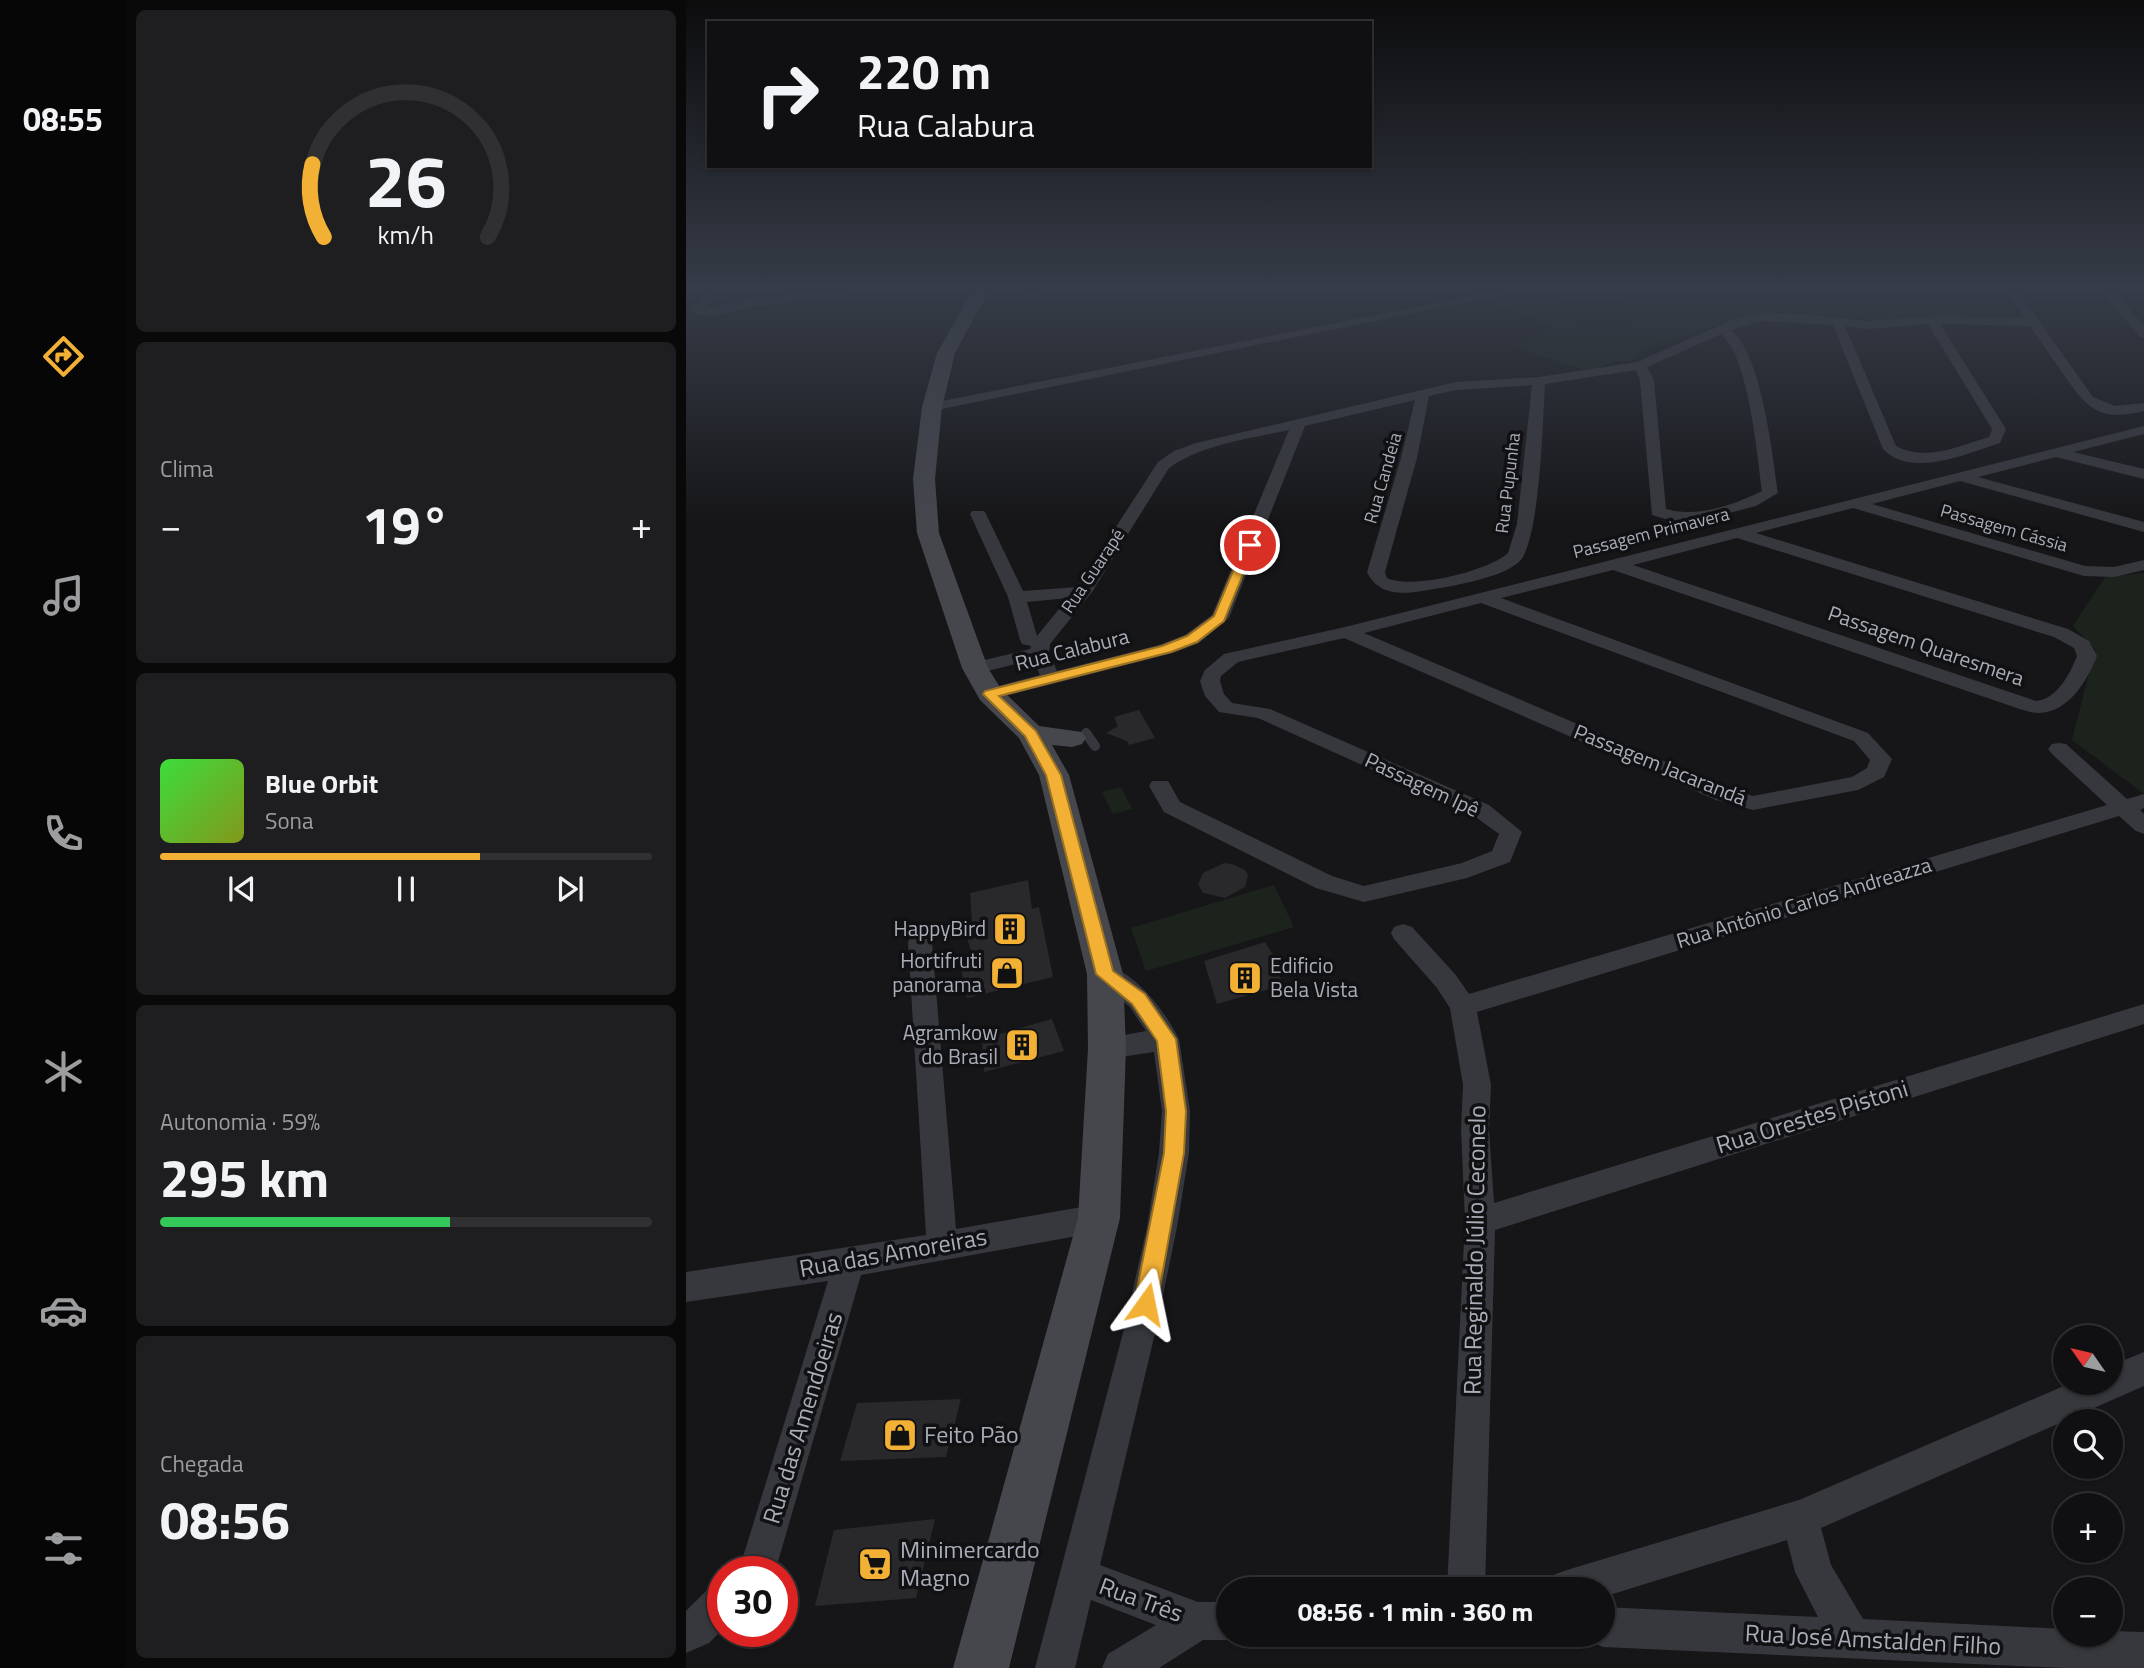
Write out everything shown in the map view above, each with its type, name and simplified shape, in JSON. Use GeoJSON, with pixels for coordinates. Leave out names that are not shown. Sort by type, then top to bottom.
{"type":"FeatureCollection","features":[{"type":"Feature","properties":{"kind":"main road"},"geometry":{"type":"LineString","coordinates":[[942,368],[932,407],[924,479],[928,533],[982,681],[1031,734],[1056,783],[1105,974],[1107,1048],[1099,1218],[981,1668]]}},
{"type":"Feature","properties":{"kind":"main road"},"geometry":{"type":"LineString","coordinates":[[1031,734],[1083,743],[1056,783]]}},
{"type":"Feature","properties":{"kind":"street"},"geometry":{"type":"LineString","coordinates":[[932,407],[1129,368]]}},
{"type":"Feature","properties":{"kind":"street"},"geometry":{"type":"LineString","coordinates":[[1300,423],[1456,386],[1539,381],[1622,368]]}},
{"type":"Feature","properties":{"kind":"street"},"geometry":{"type":"LineString","coordinates":[[1641,368],[1647,380],[1658,512],[1681,519],[1750,503],[1770,493],[1758,410],[1745,368]]}},
{"type":"Feature","properties":{"kind":"street"},"geometry":{"type":"LineString","coordinates":[[1857,368],[1890,449],[1900,456],[1919,460],[1995,440],[1999,429],[1961,368]]}},
{"type":"Feature","properties":{"kind":"street"},"geometry":{"type":"LineString","coordinates":[[2065,368],[2088,400],[2102,409],[2116,412],[2144,407]]}},
{"type":"Feature","properties":{"kind":"street","name":"Rua Pupunha"},"geometry":{"type":"LineString","coordinates":[[1377,572],[1380,581],[1388,586],[1402,588],[1429,585],[1502,566],[1513,559],[1520,546],[1525,524],[1539,381]]}},
{"type":"Feature","properties":{"kind":"street","name":"Rua Candeia"},"geometry":{"type":"LineString","coordinates":[[1377,572],[1416,432],[1422,393]]}},
{"type":"Feature","properties":{"kind":"street","name":"Rua Guarapé"},"geometry":{"type":"LineString","coordinates":[[1044,661],[1083,592],[1163,465],[1179,454],[1201,446],[1300,423]]}},
{"type":"Feature","properties":{"kind":"street","name":"Rua Calabura"},"geometry":{"type":"LineString","coordinates":[[1044,661],[1102,666],[1166,649],[1192,639],[1220,618],[1300,423]]}},
{"type":"Feature","properties":{"kind":"street","name":"Passagem Primavera"},"geometry":{"type":"LineString","coordinates":[[1226,708],[1214,696],[1210,681],[1212,674],[1231,658],[1346,632],[2144,430]]}},
{"type":"Feature","properties":{"kind":"street"},"geometry":{"type":"LineString","coordinates":[[2057,453],[2144,474]]}},
{"type":"Feature","properties":{"kind":"street"},"geometry":{"type":"LineString","coordinates":[[1963,477],[2144,527]]}},
{"type":"Feature","properties":{"kind":"street","name":"Passagem Cássia"},"geometry":{"type":"LineString","coordinates":[[1855,504],[2084,571],[2113,572],[2144,565]]}},
{"type":"Feature","properties":{"kind":"street"},"geometry":{"type":"LineString","coordinates":[[978,514],[1017,597],[1029,640],[1044,661],[982,681]]}},
{"type":"Feature","properties":{"kind":"street","name":"Passagem Quaresmera"},"geometry":{"type":"LineString","coordinates":[[1614,564],[2005,698],[2040,707],[2063,696],[2083,667],[2087,656],[2082,645],[2061,633],[1738,533]]}},
{"type":"Feature","properties":{"kind":"street"},"geometry":{"type":"LineString","coordinates":[[1017,597],[1083,592]]}},
{"type":"Feature","properties":{"kind":"street","name":"Passagem Jacarandá"},"geometry":{"type":"LineString","coordinates":[[1346,632],[1724,795],[1753,803],[1858,783],[1876,772],[1881,759],[1861,737],[1481,597]]}},
{"type":"Feature","properties":{"kind":"street","name":"Passagem Ipê"},"geometry":{"type":"LineString","coordinates":[[1160,786],[1172,807],[1324,882],[1364,894],[1467,870],[1502,856],[1511,832],[1481,810],[1263,713],[1226,708]]}},
{"type":"Feature","properties":{"kind":"street"},"geometry":{"type":"LineString","coordinates":[[2059,749],[2132,804],[2144,826]]}},
{"type":"Feature","properties":{"kind":"street","name":"Rua Antônio Carlos Andreazza"},"geometry":{"type":"LineString","coordinates":[[1463,1006],[2132,804]]}},
{"type":"Feature","properties":{"kind":"street","name":"Rua Reginaldo Júlio Ceconelo"},"geometry":{"type":"LineString","coordinates":[[1403,933],[1446,981],[1463,1006],[1478,1084],[1475,1129],[1480,1220],[1466,1577]]}},
{"type":"Feature","properties":{"kind":"street"},"geometry":{"type":"LineString","coordinates":[[920,942],[942,1244]]}},
{"type":"Feature","properties":{"kind":"street"},"geometry":{"type":"LineString","coordinates":[[1055,1668],[1080,1577],[1162,1227],[1174,1153],[1176,1111],[1166,1039],[1138,999],[1105,974]]}},
{"type":"Feature","properties":{"kind":"street","name":"Rua Orestes Pistoni"},"geometry":{"type":"LineString","coordinates":[[1480,1220],[2144,1014]]}},
{"type":"Feature","properties":{"kind":"street"},"geometry":{"type":"LineString","coordinates":[[1107,1048],[1166,1039]]}},
{"type":"Feature","properties":{"kind":"street","name":"Rua das Amoreiras"},"geometry":{"type":"LineString","coordinates":[[686,1287],[849,1263],[942,1244],[1099,1218]]}},
{"type":"Feature","properties":{"kind":"street","name":"Rua das Amendoeiras"},"geometry":{"type":"LineString","coordinates":[[762,1556],[849,1263]]}},
{"type":"Feature","properties":{"kind":"street"},"geometry":{"type":"LineString","coordinates":[[1606,1577],[1800,1518],[2144,1369]]}},
{"type":"Feature","properties":{"kind":"street"},"geometry":{"type":"LineString","coordinates":[[1800,1518],[1814,1572],[1852,1639]]}},
{"type":"Feature","properties":{"kind":"street","name":"Rua Três"},"geometry":{"type":"LineString","coordinates":[[1080,1577],[1213,1621]]}},
{"type":"Feature","properties":{"kind":"street"},"geometry":{"type":"LineString","coordinates":[[686,1633],[695,1629],[707,1617]]}},
{"type":"Feature","properties":{"kind":"street","name":"Rua Três"},"geometry":{"type":"LineString","coordinates":[[1122,1668],[1213,1621]]}},
{"type":"Feature","properties":{"kind":"street","name":"Rua José Amstalden Filho"},"geometry":{"type":"LineString","coordinates":[[1615,1628],[2144,1652]]}},
{"type":"Feature","properties":{"kind":"shaded area"},"geometry":{"type":"Polygon","coordinates":[[[2144,573],[2143,793],[2072,740],[2095,649],[2073,626],[2105,577],[2144,573]]]}},
{"type":"Feature","properties":{"kind":"shaded area"},"geometry":{"type":"Polygon","coordinates":[[[1121,787],[1132,809],[1113,814],[1102,792],[1121,787]]]}},
{"type":"Feature","properties":{"kind":"shaded area"},"geometry":{"type":"Polygon","coordinates":[[[1274,885],[1294,927],[1146,971],[1131,928],[1274,885]]]}},
{"type":"Feature","properties":{"kind":"building"},"geometry":{"type":"Polygon","coordinates":[[[1139,710],[1155,738],[1129,745],[1127,741],[1106,733],[1118,726],[1114,717],[1139,710]]]}},
{"type":"Feature","properties":{"kind":"building"},"geometry":{"type":"Polygon","coordinates":[[[1224,863],[1245,870],[1248,875],[1245,887],[1225,898],[1203,893],[1198,884],[1203,873],[1224,863]]]}},
{"type":"Feature","properties":{"kind":"building"},"geometry":{"type":"Polygon","coordinates":[[[1028,880],[1032,909],[1039,907],[1053,977],[967,998],[961,969],[975,966],[967,937],[973,935],[970,893],[1028,880]]]}},
{"type":"Feature","properties":{"kind":"building","name":"Edificio Bela Vista"},"geometry":{"type":"Polygon","coordinates":[[[1265,942],[1282,969],[1278,971],[1283,985],[1217,1004],[1204,961],[1265,942]]]}},
{"type":"Feature","properties":{"kind":"building","name":"Agramkow do Brasil"},"geometry":{"type":"Polygon","coordinates":[[[1052,1019],[1064,1051],[984,1072],[982,1039],[1052,1019]]]}},
{"type":"Feature","properties":{"kind":"building","name":"Feito Pão"},"geometry":{"type":"Polygon","coordinates":[[[961,1399],[946,1457],[840,1461],[857,1403],[961,1399]]]}},
{"type":"Feature","properties":{"kind":"building","name":"Minimercardo Magno"},"geometry":{"type":"Polygon","coordinates":[[[935,1519],[916,1598],[815,1606],[834,1530],[935,1519]]]}},
{"type":"Feature","properties":{"kind":"place","name":"HappyBird"},"geometry":{"type":"Point","coordinates":[1010,929]}},
{"type":"Feature","properties":{"kind":"place","name":"Hortifruti panorama"},"geometry":{"type":"Point","coordinates":[1007,973]}},
{"type":"Feature","properties":{"kind":"place","name":"Edificio Bela Vista"},"geometry":{"type":"Point","coordinates":[1245,978]}},
{"type":"Feature","properties":{"kind":"place","name":"Agramkow do Brasil"},"geometry":{"type":"Point","coordinates":[1022,1045]}},
{"type":"Feature","properties":{"kind":"place","name":"Feito Pão"},"geometry":{"type":"Point","coordinates":[900,1435]}},
{"type":"Feature","properties":{"kind":"place","name":"Minimercardo Magno"},"geometry":{"type":"Point","coordinates":[875,1564]}},
{"type":"Feature","properties":{"kind":"route"},"geometry":{"type":"LineString","coordinates":[[1146,1304],[1174,1153],[1176,1111],[1166,1039],[1138,999],[1105,974],[1054,775],[1031,734],[990,694],[1166,649],[1192,639],[1220,618],[1250,545]]}}]}
